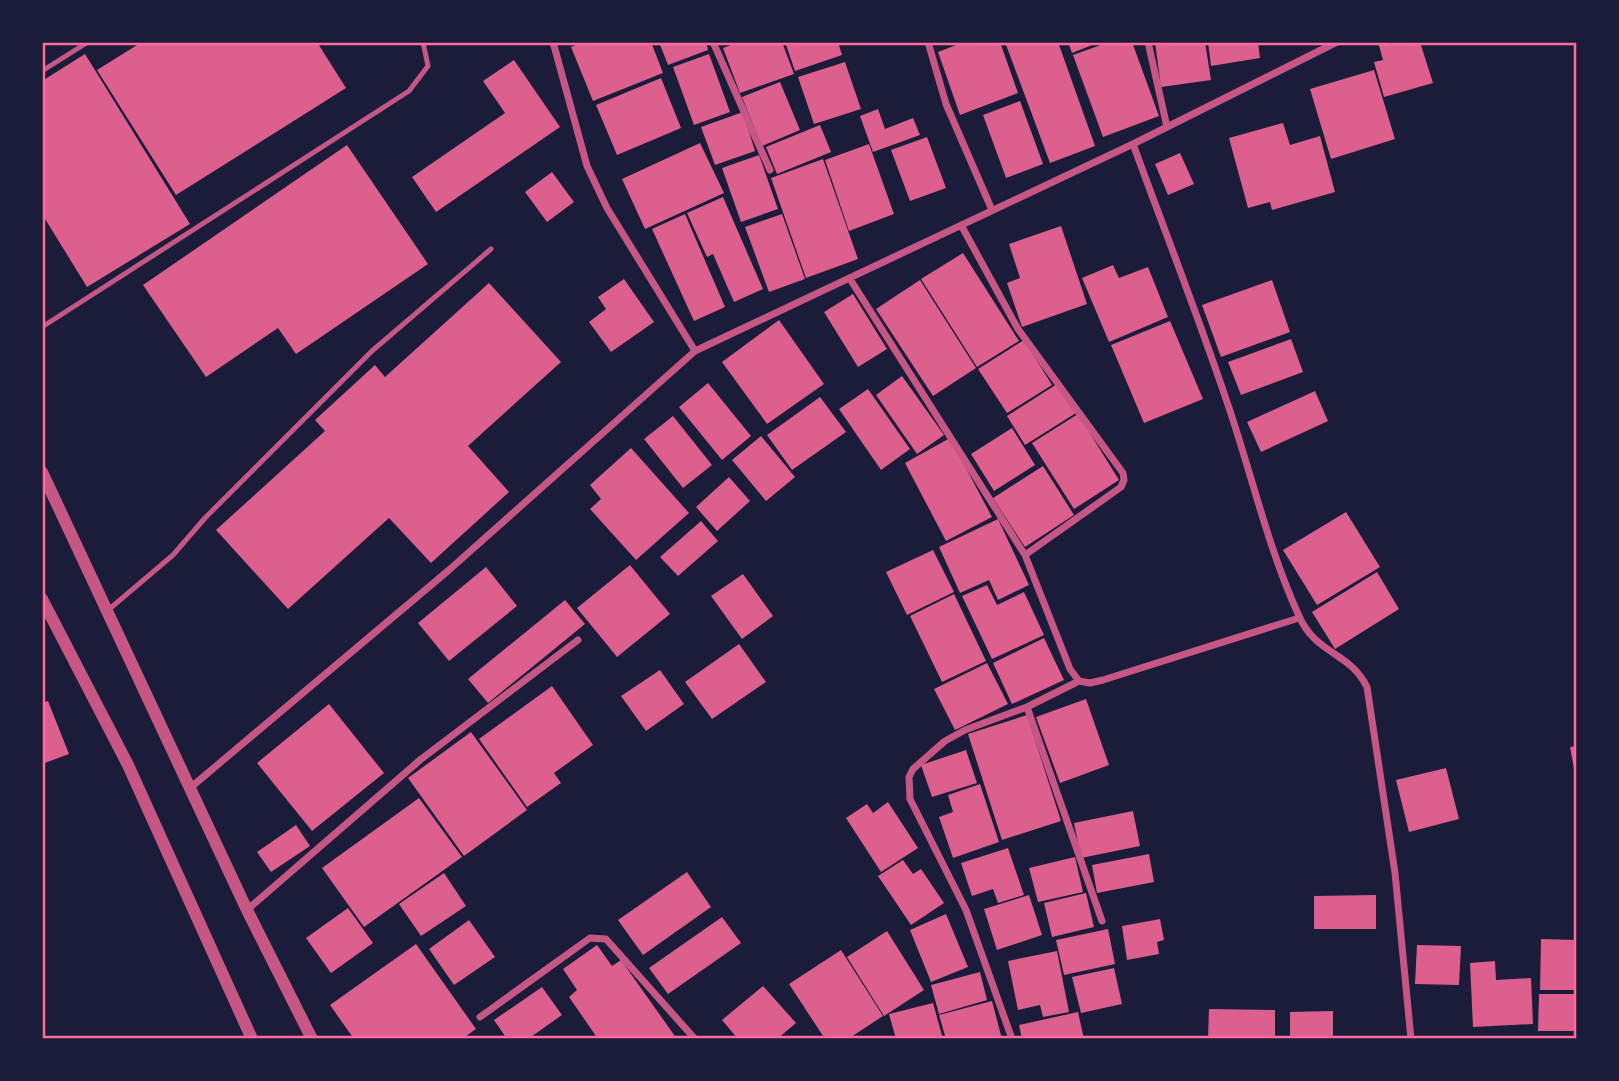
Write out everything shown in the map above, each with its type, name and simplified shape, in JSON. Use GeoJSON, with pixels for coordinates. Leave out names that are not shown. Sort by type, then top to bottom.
{"type":"FeatureCollection","features":[{"type":"Feature","properties":{"kind":"street"},"geometry":{"type":"LineString","coordinates":[[553,42],[587,166],[602,198],[695,351]]}},
{"type":"Feature","properties":{"kind":"street"},"geometry":{"type":"LineString","coordinates":[[713,42],[770,170]]}},
{"type":"Feature","properties":{"kind":"street"},"geometry":{"type":"LineString","coordinates":[[928,42],[946,104],[992,210]]}},
{"type":"Feature","properties":{"kind":"street"},"geometry":{"type":"LineString","coordinates":[[1148,42],[1167,127]]}},
{"type":"Feature","properties":{"kind":"street"},"geometry":{"type":"LineString","coordinates":[[190,788],[449,570],[695,351],[1133,144],[1337,42]]}},
{"type":"Feature","properties":{"kind":"street"},"geometry":{"type":"LineString","coordinates":[[1133,144],[1227,400],[1269,541],[1299,618],[1319,646],[1351,663],[1367,687],[1395,873],[1411,1039]]}},
{"type":"Feature","properties":{"kind":"street"},"geometry":{"type":"LineString","coordinates":[[961,225],[1018,329],[1123,472],[1121,488],[1025,555]]}},
{"type":"Feature","properties":{"kind":"street"},"geometry":{"type":"LineString","coordinates":[[850,279],[1025,555],[1070,669],[1079,681]]}},
{"type":"Feature","properties":{"kind":"street"},"geometry":{"type":"LineString","coordinates":[[42,472],[247,910],[312,1039]]}},
{"type":"Feature","properties":{"kind":"street"},"geometry":{"type":"LineString","coordinates":[[42,599],[128,765],[252,1039]]}},
{"type":"Feature","properties":{"kind":"street"},"geometry":{"type":"LineString","coordinates":[[1012,1039],[966,910],[910,799],[907,787],[913,769],[945,741],[965,730],[1027,708],[1079,681],[1103,680],[1299,618]]}},
{"type":"Feature","properties":{"kind":"street"},"geometry":{"type":"LineString","coordinates":[[247,910],[420,760],[578,640]]}},
{"type":"Feature","properties":{"kind":"street"},"geometry":{"type":"LineString","coordinates":[[1027,708],[1102,921]]}},
{"type":"Feature","properties":{"kind":"street"},"geometry":{"type":"LineString","coordinates":[[480,1017],[590,938],[598,937],[606,939],[695,1039]]}},
{"type":"Feature","properties":{"kind":"lane"},"geometry":{"type":"LineString","coordinates":[[42,71],[88,42]]}},
{"type":"Feature","properties":{"kind":"lane"},"geometry":{"type":"LineString","coordinates":[[42,327],[409,92],[428,66],[423,42]]}},
{"type":"Feature","properties":{"kind":"lane"},"geometry":{"type":"LineString","coordinates":[[107,611],[173,555],[205,517],[372,351],[491,249]]}},
{"type":"Feature","properties":{"kind":"building"},"geometry":{"type":"Polygon","coordinates":[[[142,42],[317,42],[346,88],[176,195],[97,70],[142,42]]]}},
{"type":"Feature","properties":{"kind":"building"},"geometry":{"type":"Polygon","coordinates":[[[583,42],[651,42],[663,73],[593,101],[571,47],[583,42]]]}},
{"type":"Feature","properties":{"kind":"building"},"geometry":{"type":"Polygon","coordinates":[[[659,42],[706,42],[708,50],[668,65],[659,42]]]}},
{"type":"Feature","properties":{"kind":"building"},"geometry":{"type":"Polygon","coordinates":[[[739,42],[782,42],[794,74],[740,93],[723,48],[739,42]]]}},
{"type":"Feature","properties":{"kind":"building"},"geometry":{"type":"Polygon","coordinates":[[[785,42],[838,42],[842,55],[795,71],[785,42]]]}},
{"type":"Feature","properties":{"kind":"building"},"geometry":{"type":"Polygon","coordinates":[[[964,42],[1000,42],[1018,93],[960,115],[938,52],[964,42]]]}},
{"type":"Feature","properties":{"kind":"building"},"geometry":{"type":"Polygon","coordinates":[[[1005,42],[1058,42],[1095,146],[1050,163],[1005,42]]]}},
{"type":"Feature","properties":{"kind":"building"},"geometry":{"type":"Polygon","coordinates":[[[1068,42],[1100,42],[1072,53],[1068,42]]]}},
{"type":"Feature","properties":{"kind":"building"},"geometry":{"type":"Polygon","coordinates":[[[1109,42],[1132,42],[1159,116],[1103,137],[1073,55],[1109,42]]]}},
{"type":"Feature","properties":{"kind":"building"},"geometry":{"type":"Polygon","coordinates":[[[1155,42],[1205,42],[1211,80],[1161,87],[1155,42]]]}},
{"type":"Feature","properties":{"kind":"building"},"geometry":{"type":"Polygon","coordinates":[[[1208,42],[1258,42],[1260,58],[1211,66],[1208,42]]]}},
{"type":"Feature","properties":{"kind":"building"},"geometry":{"type":"Polygon","coordinates":[[[1378,42],[1420,42],[1433,83],[1384,97],[1374,62],[1383,60],[1378,42]]]}},
{"type":"Feature","properties":{"kind":"building"},"geometry":{"type":"Polygon","coordinates":[[[85,54],[190,224],[87,287],[42,214],[42,81],[85,54]]]}},
{"type":"Feature","properties":{"kind":"building"},"geometry":{"type":"Polygon","coordinates":[[[709,54],[730,112],[694,125],[673,67],[709,54]]]}},
{"type":"Feature","properties":{"kind":"building"},"geometry":{"type":"Polygon","coordinates":[[[514,60],[560,127],[436,212],[412,177],[505,113],[483,81],[514,60]]]}},
{"type":"Feature","properties":{"kind":"building"},"geometry":{"type":"Polygon","coordinates":[[[845,62],[861,109],[814,124],[798,77],[845,62]]]}},
{"type":"Feature","properties":{"kind":"building"},"geometry":{"type":"Polygon","coordinates":[[[1374,70],[1395,139],[1331,159],[1310,89],[1374,70]]]}},
{"type":"Feature","properties":{"kind":"building"},"geometry":{"type":"Polygon","coordinates":[[[661,78],[681,128],[617,155],[596,105],[661,78]]]}},
{"type":"Feature","properties":{"kind":"building"},"geometry":{"type":"Polygon","coordinates":[[[780,82],[800,130],[762,146],[742,97],[780,82]]]}},
{"type":"Feature","properties":{"kind":"building"},"geometry":{"type":"Polygon","coordinates":[[[1020,101],[1043,164],[1006,178],[983,115],[1020,101]]]}},
{"type":"Feature","properties":{"kind":"building"},"geometry":{"type":"Polygon","coordinates":[[[878,109],[885,129],[913,118],[920,135],[873,152],[860,116],[878,109]]]}},
{"type":"Feature","properties":{"kind":"building"},"geometry":{"type":"Polygon","coordinates":[[[743,112],[755,151],[715,165],[701,127],[743,112]]]}},
{"type":"Feature","properties":{"kind":"building"},"geometry":{"type":"Polygon","coordinates":[[[1283,123],[1290,145],[1320,136],[1335,192],[1272,210],[1270,202],[1248,208],[1229,138],[1283,123]]]}},
{"type":"Feature","properties":{"kind":"building"},"geometry":{"type":"Polygon","coordinates":[[[820,125],[831,152],[777,174],[766,147],[820,125]]]}},
{"type":"Feature","properties":{"kind":"building"},"geometry":{"type":"Polygon","coordinates":[[[927,137],[946,188],[910,201],[891,150],[927,137]]]}},
{"type":"Feature","properties":{"kind":"building"},"geometry":{"type":"Polygon","coordinates":[[[700,143],[724,193],[645,229],[622,179],[700,143]]]}},
{"type":"Feature","properties":{"kind":"building"},"geometry":{"type":"Polygon","coordinates":[[[869,144],[894,214],[849,231],[825,160],[869,144]]]}},
{"type":"Feature","properties":{"kind":"building"},"geometry":{"type":"Polygon","coordinates":[[[347,145],[428,264],[296,354],[278,328],[206,377],[143,285],[347,145]]]}},
{"type":"Feature","properties":{"kind":"building"},"geometry":{"type":"Polygon","coordinates":[[[1180,153],[1194,184],[1168,195],[1155,164],[1180,153]]]}},
{"type":"Feature","properties":{"kind":"building"},"geometry":{"type":"Polygon","coordinates":[[[759,155],[778,209],[741,222],[722,168],[759,155]]]}},
{"type":"Feature","properties":{"kind":"building"},"geometry":{"type":"Polygon","coordinates":[[[823,159],[858,259],[806,278],[771,178],[823,159]]]}},
{"type":"Feature","properties":{"kind":"building"},"geometry":{"type":"Polygon","coordinates":[[[552,172],[574,202],[547,222],[525,192],[552,172]]]}},
{"type":"Feature","properties":{"kind":"building"},"geometry":{"type":"Polygon","coordinates":[[[723,197],[763,289],[734,302],[713,254],[707,257],[687,213],[723,197]]]}},
{"type":"Feature","properties":{"kind":"building"},"geometry":{"type":"Polygon","coordinates":[[[685,214],[725,307],[694,321],[652,229],[685,214]]]}},
{"type":"Feature","properties":{"kind":"building"},"geometry":{"type":"Polygon","coordinates":[[[782,214],[805,279],[769,292],[745,227],[782,214]]]}},
{"type":"Feature","properties":{"kind":"building"},"geometry":{"type":"Polygon","coordinates":[[[1061,226],[1087,304],[1022,327],[1007,283],[1020,278],[1009,244],[1061,226]]]}},
{"type":"Feature","properties":{"kind":"building"},"geometry":{"type":"Polygon","coordinates":[[[963,253],[1019,341],[977,367],[921,279],[963,253]]]}},
{"type":"Feature","properties":{"kind":"building"},"geometry":{"type":"Polygon","coordinates":[[[1113,265],[1119,278],[1148,267],[1168,317],[1109,342],[1082,278],[1113,265]]]}},
{"type":"Feature","properties":{"kind":"building"},"geometry":{"type":"Polygon","coordinates":[[[624,279],[654,322],[611,352],[589,322],[606,309],[598,297],[624,279]]]}},
{"type":"Feature","properties":{"kind":"building"},"geometry":{"type":"Polygon","coordinates":[[[920,280],[976,368],[933,396],[876,309],[920,280]]]}},
{"type":"Feature","properties":{"kind":"building"},"geometry":{"type":"Polygon","coordinates":[[[1272,280],[1290,332],[1221,357],[1202,305],[1272,280]]]}},
{"type":"Feature","properties":{"kind":"building"},"geometry":{"type":"Polygon","coordinates":[[[489,283],[561,362],[468,446],[509,492],[431,563],[389,518],[288,609],[216,530],[325,431],[315,420],[375,365],[385,377],[489,283]]]}},
{"type":"Feature","properties":{"kind":"building"},"geometry":{"type":"Polygon","coordinates":[[[853,294],[887,349],[858,367],[824,312],[853,294]]]}},
{"type":"Feature","properties":{"kind":"building"},"geometry":{"type":"Polygon","coordinates":[[[779,320],[824,384],[767,424],[722,362],[779,320]]]}},
{"type":"Feature","properties":{"kind":"building"},"geometry":{"type":"Polygon","coordinates":[[[1170,321],[1203,399],[1144,423],[1111,345],[1170,321]]]}},
{"type":"Feature","properties":{"kind":"building"},"geometry":{"type":"Polygon","coordinates":[[[1291,339],[1303,372],[1241,395],[1228,362],[1291,339]]]}},
{"type":"Feature","properties":{"kind":"building"},"geometry":{"type":"Polygon","coordinates":[[[1024,340],[1052,385],[1007,413],[978,369],[1024,340]]]}},
{"type":"Feature","properties":{"kind":"building"},"geometry":{"type":"Polygon","coordinates":[[[902,376],[944,435],[917,454],[876,395],[902,376]]]}},
{"type":"Feature","properties":{"kind":"building"},"geometry":{"type":"Polygon","coordinates":[[[708,383],[751,436],[722,460],[679,407],[708,383]]]}},
{"type":"Feature","properties":{"kind":"building"},"geometry":{"type":"Polygon","coordinates":[[[1057,384],[1076,413],[1025,445],[1007,416],[1057,384]]]}},
{"type":"Feature","properties":{"kind":"building"},"geometry":{"type":"Polygon","coordinates":[[[868,389],[910,449],[881,470],[839,409],[868,389]]]}},
{"type":"Feature","properties":{"kind":"building"},"geometry":{"type":"Polygon","coordinates":[[[1315,391],[1328,421],[1261,452],[1247,422],[1315,391]]]}},
{"type":"Feature","properties":{"kind":"building"},"geometry":{"type":"Polygon","coordinates":[[[820,397],[846,432],[792,470],[767,435],[820,397]]]}},
{"type":"Feature","properties":{"kind":"building"},"geometry":{"type":"Polygon","coordinates":[[[1078,414],[1119,480],[1074,509],[1032,443],[1078,414]]]}},
{"type":"Feature","properties":{"kind":"building"},"geometry":{"type":"Polygon","coordinates":[[[673,416],[712,465],[683,488],[644,439],[673,416]]]}},
{"type":"Feature","properties":{"kind":"building"},"geometry":{"type":"Polygon","coordinates":[[[1012,428],[1035,465],[994,491],[971,454],[1012,428]]]}},
{"type":"Feature","properties":{"kind":"building"},"geometry":{"type":"Polygon","coordinates":[[[761,436],[795,477],[766,501],[732,460],[761,436]]]}},
{"type":"Feature","properties":{"kind":"building"},"geometry":{"type":"Polygon","coordinates":[[[950,438],[992,517],[946,541],[905,463],[950,438]]]}},
{"type":"Feature","properties":{"kind":"building"},"geometry":{"type":"Polygon","coordinates":[[[631,448],[689,513],[636,560],[590,509],[601,499],[590,485],[631,448]]]}},
{"type":"Feature","properties":{"kind":"building"},"geometry":{"type":"Polygon","coordinates":[[[1043,466],[1074,515],[1025,547],[993,498],[1043,466]]]}},
{"type":"Feature","properties":{"kind":"building"},"geometry":{"type":"Polygon","coordinates":[[[729,477],[750,501],[717,531],[696,507],[729,477]]]}},
{"type":"Feature","properties":{"kind":"building"},"geometry":{"type":"Polygon","coordinates":[[[1346,512],[1380,567],[1317,605],[1283,550],[1346,512]]]}},
{"type":"Feature","properties":{"kind":"building"},"geometry":{"type":"Polygon","coordinates":[[[998,519],[1029,585],[998,600],[989,580],[960,593],[939,547],[998,519]]]}},
{"type":"Feature","properties":{"kind":"building"},"geometry":{"type":"Polygon","coordinates":[[[701,521],[718,541],[678,576],[660,557],[701,521]]]}},
{"type":"Feature","properties":{"kind":"building"},"geometry":{"type":"Polygon","coordinates":[[[933,550],[954,592],[907,615],[886,572],[933,550]]]}},
{"type":"Feature","properties":{"kind":"building"},"geometry":{"type":"Polygon","coordinates":[[[630,565],[670,614],[617,657],[577,608],[630,565]]]}},
{"type":"Feature","properties":{"kind":"building"},"geometry":{"type":"Polygon","coordinates":[[[486,567],[517,606],[449,661],[418,623],[486,567]]]}},
{"type":"Feature","properties":{"kind":"building"},"geometry":{"type":"Polygon","coordinates":[[[1377,572],[1399,609],[1335,649],[1312,612],[1377,572]]]}},
{"type":"Feature","properties":{"kind":"building"},"geometry":{"type":"Polygon","coordinates":[[[743,574],[773,616],[742,639],[711,596],[743,574]]]}},
{"type":"Feature","properties":{"kind":"building"},"geometry":{"type":"Polygon","coordinates":[[[987,585],[997,605],[1024,592],[1044,635],[992,659],[962,596],[987,585]]]}},
{"type":"Feature","properties":{"kind":"building"},"geometry":{"type":"Polygon","coordinates":[[[954,594],[986,661],[942,682],[910,616],[954,594]]]}},
{"type":"Feature","properties":{"kind":"building"},"geometry":{"type":"Polygon","coordinates":[[[565,600],[585,624],[488,703],[468,679],[565,600]]]}},
{"type":"Feature","properties":{"kind":"building"},"geometry":{"type":"Polygon","coordinates":[[[1044,638],[1064,680],[1012,704],[993,663],[1044,638]]]}},
{"type":"Feature","properties":{"kind":"building"},"geometry":{"type":"Polygon","coordinates":[[[739,644],[766,682],[712,719],[685,682],[739,644]]]}},
{"type":"Feature","properties":{"kind":"building"},"geometry":{"type":"Polygon","coordinates":[[[987,663],[1008,704],[955,730],[934,689],[987,663]]]}},
{"type":"Feature","properties":{"kind":"building"},"geometry":{"type":"Polygon","coordinates":[[[660,670],[684,704],[646,731],[621,696],[660,670]]]}},
{"type":"Feature","properties":{"kind":"building"},"geometry":{"type":"Polygon","coordinates":[[[552,686],[593,745],[554,773],[561,783],[527,807],[479,739],[552,686]]]}},
{"type":"Feature","properties":{"kind":"building"},"geometry":{"type":"Polygon","coordinates":[[[1086,699],[1109,765],[1060,783],[1036,717],[1086,699]]]}},
{"type":"Feature","properties":{"kind":"building"},"geometry":{"type":"Polygon","coordinates":[[[48,701],[69,754],[42,764],[42,703],[48,701]]]}},
{"type":"Feature","properties":{"kind":"building"},"geometry":{"type":"Polygon","coordinates":[[[329,704],[384,773],[312,831],[257,763],[329,704]]]}},
{"type":"Feature","properties":{"kind":"building"},"geometry":{"type":"Polygon","coordinates":[[[1027,715],[1061,821],[1002,840],[968,734],[1027,715]]]}},
{"type":"Feature","properties":{"kind":"building"},"geometry":{"type":"Polygon","coordinates":[[[471,732],[527,810],[464,856],[408,778],[471,732]]]}},
{"type":"Feature","properties":{"kind":"building"},"geometry":{"type":"Polygon","coordinates":[[[1577,746],[1577,779],[1576,779],[1570,747],[1577,746]]]}},
{"type":"Feature","properties":{"kind":"building"},"geometry":{"type":"Polygon","coordinates":[[[966,750],[977,783],[932,797],[921,765],[966,750]]]}},
{"type":"Feature","properties":{"kind":"building"},"geometry":{"type":"Polygon","coordinates":[[[1446,768],[1459,819],[1409,832],[1396,780],[1446,768]]]}},
{"type":"Feature","properties":{"kind":"building"},"geometry":{"type":"Polygon","coordinates":[[[980,784],[999,842],[953,858],[939,817],[953,812],[948,795],[980,784]]]}},
{"type":"Feature","properties":{"kind":"building"},"geometry":{"type":"Polygon","coordinates":[[[419,798],[462,857],[364,927],[322,868],[419,798]]]}},
{"type":"Feature","properties":{"kind":"building"},"geometry":{"type":"Polygon","coordinates":[[[888,802],[918,848],[881,872],[846,818],[867,804],[873,813],[888,802]]]}},
{"type":"Feature","properties":{"kind":"building"},"geometry":{"type":"Polygon","coordinates":[[[1133,811],[1140,846],[1081,858],[1074,823],[1133,811]]]}},
{"type":"Feature","properties":{"kind":"building"},"geometry":{"type":"Polygon","coordinates":[[[296,825],[310,846],[271,872],[257,852],[296,825]]]}},
{"type":"Feature","properties":{"kind":"building"},"geometry":{"type":"Polygon","coordinates":[[[1008,848],[1024,895],[998,903],[993,889],[972,896],[961,863],[1008,848]]]}},
{"type":"Feature","properties":{"kind":"building"},"geometry":{"type":"Polygon","coordinates":[[[1149,854],[1154,882],[1097,893],[1092,865],[1149,854]]]}},
{"type":"Feature","properties":{"kind":"building"},"geometry":{"type":"Polygon","coordinates":[[[1075,857],[1083,892],[1038,902],[1029,868],[1075,857]]]}},
{"type":"Feature","properties":{"kind":"building"},"geometry":{"type":"Polygon","coordinates":[[[903,860],[913,874],[921,869],[944,903],[911,925],[878,876],[903,860]]]}},
{"type":"Feature","properties":{"kind":"building"},"geometry":{"type":"Polygon","coordinates":[[[687,872],[711,907],[643,955],[618,920],[687,872]]]}},
{"type":"Feature","properties":{"kind":"building"},"geometry":{"type":"Polygon","coordinates":[[[444,873],[466,906],[421,936],[399,904],[444,873]]]}},
{"type":"Feature","properties":{"kind":"building"},"geometry":{"type":"Polygon","coordinates":[[[1086,893],[1094,927],[1052,937],[1044,903],[1086,893]]]}},
{"type":"Feature","properties":{"kind":"building"},"geometry":{"type":"Polygon","coordinates":[[[1029,895],[1042,935],[997,950],[984,909],[1029,895]]]}},
{"type":"Feature","properties":{"kind":"building"},"geometry":{"type":"Polygon","coordinates":[[[1376,895],[1376,929],[1314,929],[1314,896],[1376,895]]]}},
{"type":"Feature","properties":{"kind":"building"},"geometry":{"type":"Polygon","coordinates":[[[348,908],[373,943],[331,973],[306,938],[348,908]]]}},
{"type":"Feature","properties":{"kind":"building"},"geometry":{"type":"Polygon","coordinates":[[[946,914],[968,967],[931,982],[910,930],[946,914]]]}},
{"type":"Feature","properties":{"kind":"building"},"geometry":{"type":"Polygon","coordinates":[[[722,917],[741,943],[668,994],[649,968],[722,917]]]}},
{"type":"Feature","properties":{"kind":"building"},"geometry":{"type":"Polygon","coordinates":[[[1160,919],[1164,940],[1157,942],[1159,954],[1127,960],[1122,926],[1160,919]]]}},
{"type":"Feature","properties":{"kind":"building"},"geometry":{"type":"Polygon","coordinates":[[[469,920],[495,957],[454,985],[429,949],[469,920]]]}},
{"type":"Feature","properties":{"kind":"building"},"geometry":{"type":"Polygon","coordinates":[[[1108,929],[1115,964],[1064,975],[1056,940],[1108,929]]]}},
{"type":"Feature","properties":{"kind":"building"},"geometry":{"type":"Polygon","coordinates":[[[887,931],[924,990],[884,1016],[847,957],[887,931]]]}},
{"type":"Feature","properties":{"kind":"building"},"geometry":{"type":"Polygon","coordinates":[[[1541,939],[1577,940],[1577,990],[1540,990],[1541,939]]]}},
{"type":"Feature","properties":{"kind":"building"},"geometry":{"type":"Polygon","coordinates":[[[416,944],[476,1029],[462,1039],[354,1039],[330,1005],[416,944]]]}},
{"type":"Feature","properties":{"kind":"building"},"geometry":{"type":"Polygon","coordinates":[[[597,945],[612,966],[621,960],[677,1039],[598,1039],[569,997],[577,990],[563,969],[597,945]]]}},
{"type":"Feature","properties":{"kind":"building"},"geometry":{"type":"Polygon","coordinates":[[[1417,945],[1461,946],[1459,985],[1415,984],[1417,945]]]}},
{"type":"Feature","properties":{"kind":"building"},"geometry":{"type":"Polygon","coordinates":[[[841,950],[883,1016],[848,1039],[825,1039],[789,984],[841,950]]]}},
{"type":"Feature","properties":{"kind":"building"},"geometry":{"type":"Polygon","coordinates":[[[1057,951],[1069,1012],[1043,1017],[1040,1005],[1018,1010],[1008,961],[1057,951]]]}},
{"type":"Feature","properties":{"kind":"building"},"geometry":{"type":"Polygon","coordinates":[[[1495,961],[1496,980],[1531,978],[1533,1024],[1473,1027],[1470,963],[1495,961]]]}},
{"type":"Feature","properties":{"kind":"building"},"geometry":{"type":"Polygon","coordinates":[[[1114,968],[1122,1004],[1081,1013],[1072,977],[1114,968]]]}},
{"type":"Feature","properties":{"kind":"building"},"geometry":{"type":"Polygon","coordinates":[[[980,972],[987,1000],[939,1014],[931,985],[980,972]]]}},
{"type":"Feature","properties":{"kind":"building"},"geometry":{"type":"Polygon","coordinates":[[[763,986],[796,1023],[777,1039],[738,1039],[722,1020],[763,986]]]}},
{"type":"Feature","properties":{"kind":"building"},"geometry":{"type":"Polygon","coordinates":[[[542,987],[562,1015],[528,1039],[507,1039],[494,1020],[542,987]]]}},
{"type":"Feature","properties":{"kind":"building"},"geometry":{"type":"Polygon","coordinates":[[[1539,994],[1577,994],[1577,1031],[1538,1031],[1539,994]]]}},
{"type":"Feature","properties":{"kind":"building"},"geometry":{"type":"Polygon","coordinates":[[[992,1001],[1002,1039],[946,1039],[939,1015],[992,1001]]]}},
{"type":"Feature","properties":{"kind":"building"},"geometry":{"type":"Polygon","coordinates":[[[933,1003],[943,1039],[896,1039],[889,1014],[933,1003]]]}},
{"type":"Feature","properties":{"kind":"building"},"geometry":{"type":"Polygon","coordinates":[[[1209,1009],[1275,1010],[1275,1039],[1208,1039],[1209,1009]]]}},
{"type":"Feature","properties":{"kind":"building"},"geometry":{"type":"Polygon","coordinates":[[[1333,1011],[1333,1039],[1290,1039],[1290,1012],[1333,1011]]]}},
{"type":"Feature","properties":{"kind":"building"},"geometry":{"type":"Polygon","coordinates":[[[1078,1012],[1084,1039],[1022,1039],[1019,1025],[1078,1012]]]}}]}
